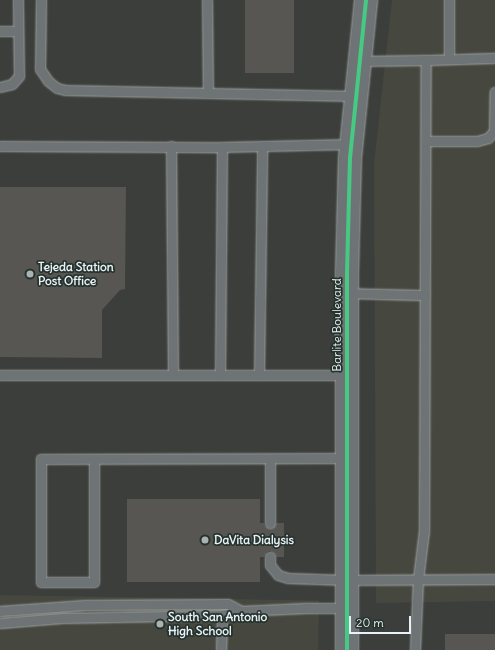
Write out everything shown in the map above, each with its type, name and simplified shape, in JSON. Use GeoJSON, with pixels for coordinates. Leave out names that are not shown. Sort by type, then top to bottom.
{"type":"FeatureCollection","features":[{"type":"Feature","properties":{"kind":"street","name":"Barlite Boulevard"},"geometry":{"type":"LineString","coordinates":[[347,650],[347,293],[352,144],[366,0]]}},
{"type":"Feature","properties":{"kind":"lane"},"geometry":{"type":"LineString","coordinates":[[0,87],[12,84],[19,76],[18,0]]}},
{"type":"Feature","properties":{"kind":"lane"},"geometry":{"type":"LineString","coordinates":[[41,0],[40,69],[48,81],[57,88],[65,90],[356,96]]}},
{"type":"Feature","properties":{"kind":"lane"},"geometry":{"type":"LineString","coordinates":[[207,0],[208,93]]}},
{"type":"Feature","properties":{"kind":"lane"},"geometry":{"type":"LineString","coordinates":[[449,0],[449,60]]}},
{"type":"Feature","properties":{"kind":"lane"},"geometry":{"type":"LineString","coordinates":[[0,31],[18,31]]}},
{"type":"Feature","properties":{"kind":"lane"},"geometry":{"type":"LineString","coordinates":[[360,61],[495,58]]}},
{"type":"Feature","properties":{"kind":"lane"},"geometry":{"type":"LineString","coordinates":[[414,650],[418,579],[424,530],[426,60]]}},
{"type":"Feature","properties":{"kind":"lane"},"geometry":{"type":"LineString","coordinates":[[426,141],[477,141],[488,138],[494,131],[495,92]]}},
{"type":"Feature","properties":{"kind":"lane"},"geometry":{"type":"LineString","coordinates":[[0,146],[222,147],[352,144]]}},
{"type":"Feature","properties":{"kind":"lane"},"geometry":{"type":"LineString","coordinates":[[170,146],[173,375]]}},
{"type":"Feature","properties":{"kind":"lane"},"geometry":{"type":"LineString","coordinates":[[259,375],[262,146]]}},
{"type":"Feature","properties":{"kind":"lane"},"geometry":{"type":"LineString","coordinates":[[220,375],[222,147]]}},
{"type":"Feature","properties":{"kind":"lane"},"geometry":{"type":"LineString","coordinates":[[347,293],[425,295]]}},
{"type":"Feature","properties":{"kind":"lane"},"geometry":{"type":"LineString","coordinates":[[0,375],[347,375]]}},
{"type":"Feature","properties":{"kind":"lane"},"geometry":{"type":"LineString","coordinates":[[94,459],[94,582],[41,582],[41,459],[346,458]]}},
{"type":"Feature","properties":{"kind":"lane"},"geometry":{"type":"LineString","coordinates":[[270,459],[270,523]]}},
{"type":"Feature","properties":{"kind":"lane"},"geometry":{"type":"LineString","coordinates":[[270,557],[270,565],[278,575],[288,578],[347,580],[495,579]]}},
{"type":"Feature","properties":{"kind":"lane"},"geometry":{"type":"LineString","coordinates":[[0,611],[85,605],[228,604],[241,611]]}},
{"type":"Feature","properties":{"kind":"lane"},"geometry":{"type":"LineString","coordinates":[[0,623],[62,618],[222,615],[241,611],[347,608]]}},
{"type":"Feature","properties":{"kind":"lane"},"geometry":{"type":"LineString","coordinates":[[221,650],[222,615]]}},
{"type":"Feature","properties":{"kind":"shaded area"},"geometry":{"type":"Polygon","coordinates":[[[392,0],[495,0],[495,601],[376,603],[374,164],[392,0]]]}},
{"type":"Feature","properties":{"kind":"shaded area","name":"South San Antonio High School"},"geometry":{"type":"Polygon","coordinates":[[[0,595],[319,601],[318,650],[0,650],[0,595]]]}},
{"type":"Feature","properties":{"kind":"building"},"geometry":{"type":"Polygon","coordinates":[[[245,0],[294,0],[294,73],[245,73],[245,0]]]}},
{"type":"Feature","properties":{"kind":"building"},"geometry":{"type":"Polygon","coordinates":[[[0,187],[126,187],[125,289],[120,290],[102,310],[102,358],[0,357],[0,187]]]}},
{"type":"Feature","properties":{"kind":"building","name":"DaVita Dialysis"},"geometry":{"type":"Polygon","coordinates":[[[127,499],[260,499],[260,523],[264,523],[265,526],[270,529],[273,528],[276,523],[284,523],[284,557],[276,557],[275,554],[270,551],[267,552],[264,557],[260,557],[260,582],[127,582],[127,499]]]}},
{"type":"Feature","properties":{"kind":"building"},"geometry":{"type":"Polygon","coordinates":[[[445,634],[495,634],[495,650],[445,650],[445,634]]]}},
{"type":"Feature","properties":{"kind":"cycle path"},"geometry":{"type":"LineString","coordinates":[[347,650],[347,273],[350,158],[366,0]]}},
{"type":"Feature","properties":{"kind":"place","name":"Tejeda Station Post Office"},"geometry":{"type":"Point","coordinates":[30,274]}},
{"type":"Feature","properties":{"kind":"place","name":"DaVita Dialysis"},"geometry":{"type":"Point","coordinates":[205,540]}},
{"type":"Feature","properties":{"kind":"place","name":"South San Antonio High School"},"geometry":{"type":"Point","coordinates":[160,624]}}]}
